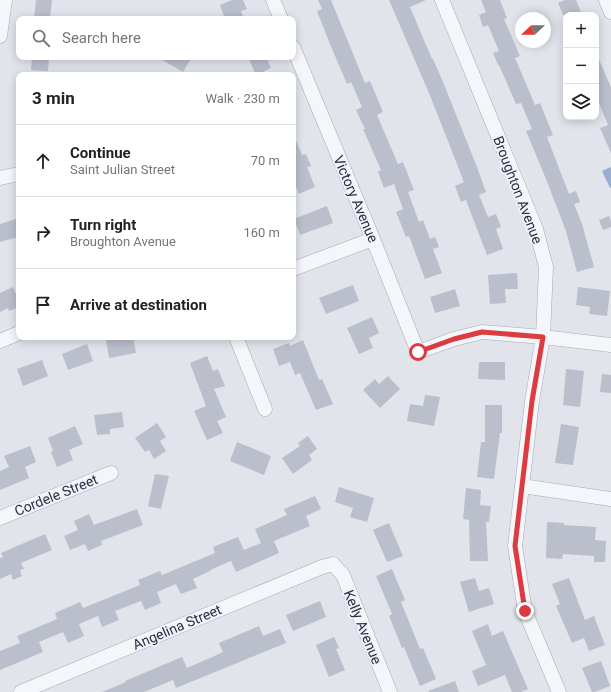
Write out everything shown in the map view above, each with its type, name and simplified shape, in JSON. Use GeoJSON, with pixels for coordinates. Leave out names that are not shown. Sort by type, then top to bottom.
{"type":"FeatureCollection","features":[{"type":"Feature","properties":{"kind":"street"},"geometry":{"type":"LineString","coordinates":[[0,36],[5,0]]}},
{"type":"Feature","properties":{"kind":"street"},"geometry":{"type":"LineString","coordinates":[[274,0],[280,16]]}},
{"type":"Feature","properties":{"kind":"street","name":"Broughton Avenue"},"geometry":{"type":"LineString","coordinates":[[442,0],[536,229],[546,267],[543,337],[532,401],[515,546],[525,611],[559,692]]}},
{"type":"Feature","properties":{"kind":"street"},"geometry":{"type":"LineString","coordinates":[[606,0],[611,12]]}},
{"type":"Feature","properties":{"kind":"street","name":"Victory Avenue"},"geometry":{"type":"LineString","coordinates":[[296,54],[418,352],[454,339],[482,332],[543,337]]}},
{"type":"Feature","properties":{"kind":"street"},"geometry":{"type":"LineString","coordinates":[[0,178],[16,175]]}},
{"type":"Feature","properties":{"kind":"street"},"geometry":{"type":"LineString","coordinates":[[296,268],[373,239]]}},
{"type":"Feature","properties":{"kind":"street"},"geometry":{"type":"LineString","coordinates":[[0,341],[16,334]]}},
{"type":"Feature","properties":{"kind":"street"},"geometry":{"type":"LineString","coordinates":[[543,337],[611,345]]}},
{"type":"Feature","properties":{"kind":"street"},"geometry":{"type":"LineString","coordinates":[[237,340],[265,409]]}},
{"type":"Feature","properties":{"kind":"street","name":"Cordele Street"},"geometry":{"type":"LineString","coordinates":[[0,518],[111,473]]}},
{"type":"Feature","properties":{"kind":"street"},"geometry":{"type":"LineString","coordinates":[[522,486],[611,499]]}},
{"type":"Feature","properties":{"kind":"street","name":"Angelina Street"},"geometry":{"type":"LineString","coordinates":[[21,692],[322,567],[333,564]]}},
{"type":"Feature","properties":{"kind":"street","name":"Kelly Avenue"},"geometry":{"type":"LineString","coordinates":[[333,564],[342,575],[390,692]]}},
{"type":"Feature","properties":{"kind":"water"},"geometry":{"type":"Polygon","coordinates":[[[611,167],[611,187],[610,188],[602,171],[611,167]]]}},
{"type":"Feature","properties":{"kind":"building"},"geometry":{"type":"Polygon","coordinates":[[[36,0],[52,0],[50,16],[34,16],[36,0]]]}},
{"type":"Feature","properties":{"kind":"building"},"geometry":{"type":"Polygon","coordinates":[[[232,0],[243,0],[247,9],[241,11],[243,16],[224,16],[220,5],[232,0]]]}},
{"type":"Feature","properties":{"kind":"building"},"geometry":{"type":"Polygon","coordinates":[[[318,0],[331,0],[365,83],[370,81],[383,112],[377,115],[398,164],[403,162],[414,190],[408,192],[419,222],[423,220],[430,239],[435,237],[439,247],[433,249],[442,273],[425,279],[409,236],[406,237],[396,212],[403,209],[394,184],[384,188],[378,172],[381,170],[356,110],[362,107],[351,82],[347,84],[330,44],[317,11],[322,9],[318,0]]]}},
{"type":"Feature","properties":{"kind":"building"},"geometry":{"type":"Polygon","coordinates":[[[389,0],[426,0],[410,7],[443,82],[477,167],[486,192],[479,195],[488,217],[496,214],[501,227],[496,229],[503,249],[487,255],[466,200],[461,202],[455,186],[464,182],[431,98],[389,0]]]}},
{"type":"Feature","properties":{"kind":"building"},"geometry":{"type":"Polygon","coordinates":[[[481,0],[500,0],[507,18],[504,19],[515,44],[515,48],[517,48],[520,56],[515,58],[535,105],[540,103],[553,135],[547,137],[569,194],[576,191],[580,202],[574,204],[582,224],[594,267],[577,272],[566,231],[526,131],[532,129],[521,103],[516,104],[498,65],[493,53],[499,51],[488,25],[483,27],[479,15],[486,12],[481,0]]]}},
{"type":"Feature","properties":{"kind":"building"},"geometry":{"type":"Polygon","coordinates":[[[565,0],[576,0],[581,12],[563,12],[563,15],[558,3],[565,0]]]}},
{"type":"Feature","properties":{"kind":"building"},"geometry":{"type":"Polygon","coordinates":[[[32,60],[49,60],[48,71],[31,70],[32,60]]]}},
{"type":"Feature","properties":{"kind":"building"},"geometry":{"type":"Polygon","coordinates":[[[162,60],[190,60],[183,72],[162,60]]]}},
{"type":"Feature","properties":{"kind":"building"},"geometry":{"type":"Polygon","coordinates":[[[249,60],[267,60],[271,68],[262,72],[255,72],[249,60]]]}},
{"type":"Feature","properties":{"kind":"building"},"geometry":{"type":"Polygon","coordinates":[[[599,60],[611,87],[611,153],[600,128],[608,125],[599,103],[599,60]]]}},
{"type":"Feature","properties":{"kind":"building"},"geometry":{"type":"Polygon","coordinates":[[[296,140],[302,155],[306,154],[311,166],[307,167],[315,187],[299,194],[296,186],[296,140]]]}},
{"type":"Feature","properties":{"kind":"building"},"geometry":{"type":"Polygon","coordinates":[[[327,206],[333,223],[300,235],[296,224],[296,218],[327,206]]]}},
{"type":"Feature","properties":{"kind":"building"},"geometry":{"type":"Polygon","coordinates":[[[609,216],[611,227],[603,230],[599,220],[609,216]]]}},
{"type":"Feature","properties":{"kind":"building"},"geometry":{"type":"Polygon","coordinates":[[[16,219],[16,238],[0,242],[0,224],[16,219]]]}},
{"type":"Feature","properties":{"kind":"building"},"geometry":{"type":"Polygon","coordinates":[[[517,273],[518,289],[505,289],[506,303],[490,304],[488,275],[517,273]]]}},
{"type":"Feature","properties":{"kind":"building"},"geometry":{"type":"Polygon","coordinates":[[[353,285],[359,301],[326,314],[319,298],[353,285]]]}},
{"type":"Feature","properties":{"kind":"building"},"geometry":{"type":"Polygon","coordinates":[[[13,287],[16,294],[16,308],[9,311],[8,308],[0,312],[0,293],[13,287]]]}},
{"type":"Feature","properties":{"kind":"building"},"geometry":{"type":"Polygon","coordinates":[[[578,287],[610,291],[607,316],[589,314],[590,307],[576,305],[578,287]]]}},
{"type":"Feature","properties":{"kind":"building"},"geometry":{"type":"Polygon","coordinates":[[[455,289],[460,306],[435,313],[430,297],[455,289]]]}},
{"type":"Feature","properties":{"kind":"building"},"geometry":{"type":"Polygon","coordinates":[[[372,317],[379,333],[369,338],[373,348],[359,354],[347,328],[372,317]]]}},
{"type":"Feature","properties":{"kind":"building"},"geometry":{"type":"Polygon","coordinates":[[[106,340],[134,340],[136,353],[109,358],[106,340]]]}},
{"type":"Feature","properties":{"kind":"building"},"geometry":{"type":"Polygon","coordinates":[[[303,340],[319,380],[322,379],[333,404],[316,410],[300,373],[295,375],[290,362],[279,366],[273,349],[289,343],[290,346],[303,340]]]}},
{"type":"Feature","properties":{"kind":"building"},"geometry":{"type":"Polygon","coordinates":[[[87,344],[93,361],[68,370],[62,354],[87,344]]]}},
{"type":"Feature","properties":{"kind":"building"},"geometry":{"type":"Polygon","coordinates":[[[207,356],[213,371],[218,369],[225,386],[214,389],[226,417],[217,421],[223,433],[207,440],[194,411],[206,406],[190,363],[207,356]]]}},
{"type":"Feature","properties":{"kind":"building"},"geometry":{"type":"Polygon","coordinates":[[[42,360],[48,376],[23,386],[17,369],[42,360]]]}},
{"type":"Feature","properties":{"kind":"building"},"geometry":{"type":"Polygon","coordinates":[[[479,362],[505,362],[505,380],[478,379],[479,362]]]}},
{"type":"Feature","properties":{"kind":"building"},"geometry":{"type":"Polygon","coordinates":[[[566,369],[584,371],[580,407],[563,405],[566,369]]]}},
{"type":"Feature","properties":{"kind":"building"},"geometry":{"type":"Polygon","coordinates":[[[602,374],[611,375],[611,393],[600,392],[602,374]]]}},
{"type":"Feature","properties":{"kind":"building"},"geometry":{"type":"Polygon","coordinates":[[[388,376],[400,389],[380,408],[363,390],[375,379],[379,384],[388,376]]]}},
{"type":"Feature","properties":{"kind":"building"},"geometry":{"type":"Polygon","coordinates":[[[425,395],[440,397],[434,426],[407,421],[410,404],[423,406],[425,395]]]}},
{"type":"Feature","properties":{"kind":"building"},"geometry":{"type":"Polygon","coordinates":[[[485,405],[502,405],[502,433],[500,433],[494,479],[477,477],[481,442],[485,442],[485,405]]]}},
{"type":"Feature","properties":{"kind":"building"},"geometry":{"type":"Polygon","coordinates":[[[122,412],[124,427],[110,429],[110,434],[97,435],[94,415],[122,412]]]}},
{"type":"Feature","properties":{"kind":"building"},"geometry":{"type":"Polygon","coordinates":[[[157,423],[166,437],[160,441],[166,451],[154,459],[149,450],[145,452],[135,438],[157,423]]]}},
{"type":"Feature","properties":{"kind":"building"},"geometry":{"type":"Polygon","coordinates":[[[561,424],[579,427],[573,465],[555,463],[561,424]]]}},
{"type":"Feature","properties":{"kind":"building"},"geometry":{"type":"Polygon","coordinates":[[[75,426],[83,444],[69,450],[73,460],[57,467],[51,452],[53,451],[48,438],[75,426]]]}},
{"type":"Feature","properties":{"kind":"building"},"geometry":{"type":"Polygon","coordinates":[[[308,436],[317,449],[309,455],[312,460],[293,474],[282,458],[300,446],[298,443],[308,436]]]}},
{"type":"Feature","properties":{"kind":"building"},"geometry":{"type":"Polygon","coordinates":[[[237,442],[271,456],[264,475],[230,461],[237,442]]]}},
{"type":"Feature","properties":{"kind":"building"},"geometry":{"type":"Polygon","coordinates":[[[30,446],[36,462],[25,467],[29,478],[0,490],[0,471],[9,467],[4,456],[30,446]]]}},
{"type":"Feature","properties":{"kind":"building"},"geometry":{"type":"Polygon","coordinates":[[[155,474],[169,476],[161,509],[148,506],[155,474]]]}},
{"type":"Feature","properties":{"kind":"building"},"geometry":{"type":"Polygon","coordinates":[[[339,487],[374,498],[367,522],[350,517],[353,508],[335,502],[339,487]]]}},
{"type":"Feature","properties":{"kind":"building"},"geometry":{"type":"Polygon","coordinates":[[[466,488],[481,490],[480,505],[491,506],[489,522],[486,522],[488,561],[470,561],[469,520],[463,519],[466,488]]]}},
{"type":"Feature","properties":{"kind":"building"},"geometry":{"type":"Polygon","coordinates":[[[315,496],[321,509],[306,516],[310,526],[274,541],[279,553],[236,572],[231,561],[193,579],[197,588],[181,594],[176,584],[157,592],[161,603],[145,610],[141,601],[115,611],[119,620],[102,627],[98,616],[79,624],[84,636],[68,643],[63,632],[39,642],[43,652],[0,670],[0,651],[20,643],[17,636],[57,619],[55,613],[80,602],[83,608],[140,585],[138,580],[160,571],[162,575],[215,553],[213,547],[238,537],[244,550],[261,543],[255,529],[287,515],[284,509],[315,496]]]}},
{"type":"Feature","properties":{"kind":"building"},"geometry":{"type":"Polygon","coordinates":[[[137,509],[143,525],[101,541],[102,545],[88,551],[85,544],[70,550],[64,536],[78,530],[74,521],[89,514],[94,525],[137,509]]]}},
{"type":"Feature","properties":{"kind":"building"},"geometry":{"type":"Polygon","coordinates":[[[547,522],[564,523],[564,525],[596,527],[595,540],[606,541],[605,562],[594,562],[594,556],[563,554],[562,559],[546,558],[547,522]]]}},
{"type":"Feature","properties":{"kind":"building"},"geometry":{"type":"Polygon","coordinates":[[[389,523],[403,556],[387,562],[373,530],[389,523]]]}},
{"type":"Feature","properties":{"kind":"building"},"geometry":{"type":"Polygon","coordinates":[[[45,534],[52,550],[21,563],[24,569],[20,570],[22,576],[13,580],[11,574],[0,579],[0,558],[3,557],[1,553],[45,534]]]}},
{"type":"Feature","properties":{"kind":"building"},"geometry":{"type":"Polygon","coordinates":[[[392,569],[405,600],[401,602],[420,649],[423,648],[436,679],[420,686],[389,616],[392,614],[376,576],[392,569]]]}},
{"type":"Feature","properties":{"kind":"building"},"geometry":{"type":"Polygon","coordinates":[[[475,578],[479,591],[489,588],[494,604],[469,612],[460,582],[475,578]]]}},
{"type":"Feature","properties":{"kind":"building"},"geometry":{"type":"Polygon","coordinates":[[[569,578],[585,620],[594,616],[605,645],[589,651],[584,638],[572,643],[556,606],[560,604],[552,584],[569,578]]]}},
{"type":"Feature","properties":{"kind":"building"},"geometry":{"type":"Polygon","coordinates":[[[320,601],[326,617],[293,631],[286,615],[320,601]]]}},
{"type":"Feature","properties":{"kind":"building"},"geometry":{"type":"Polygon","coordinates":[[[488,624],[492,636],[503,631],[528,689],[521,692],[512,692],[505,675],[478,686],[472,671],[486,665],[472,631],[488,624]]]}},
{"type":"Feature","properties":{"kind":"building"},"geometry":{"type":"Polygon","coordinates":[[[259,626],[263,636],[280,629],[286,643],[176,688],[173,680],[144,692],[102,692],[182,657],[187,668],[223,652],[219,643],[259,626]]]}},
{"type":"Feature","properties":{"kind":"building"},"geometry":{"type":"Polygon","coordinates":[[[334,637],[339,648],[336,649],[345,670],[329,677],[316,645],[334,637]]]}},
{"type":"Feature","properties":{"kind":"building"},"geometry":{"type":"Polygon","coordinates":[[[601,661],[610,686],[592,692],[582,668],[601,661]]]}},
{"type":"Feature","properties":{"kind":"building"},"geometry":{"type":"Polygon","coordinates":[[[455,681],[459,692],[428,691],[455,681]]]}},
{"type":"Feature","properties":{"kind":"route"},"geometry":{"type":"LineString","coordinates":[[418,352],[454,339],[482,332],[543,337],[532,401],[515,546],[525,611]]}}]}
